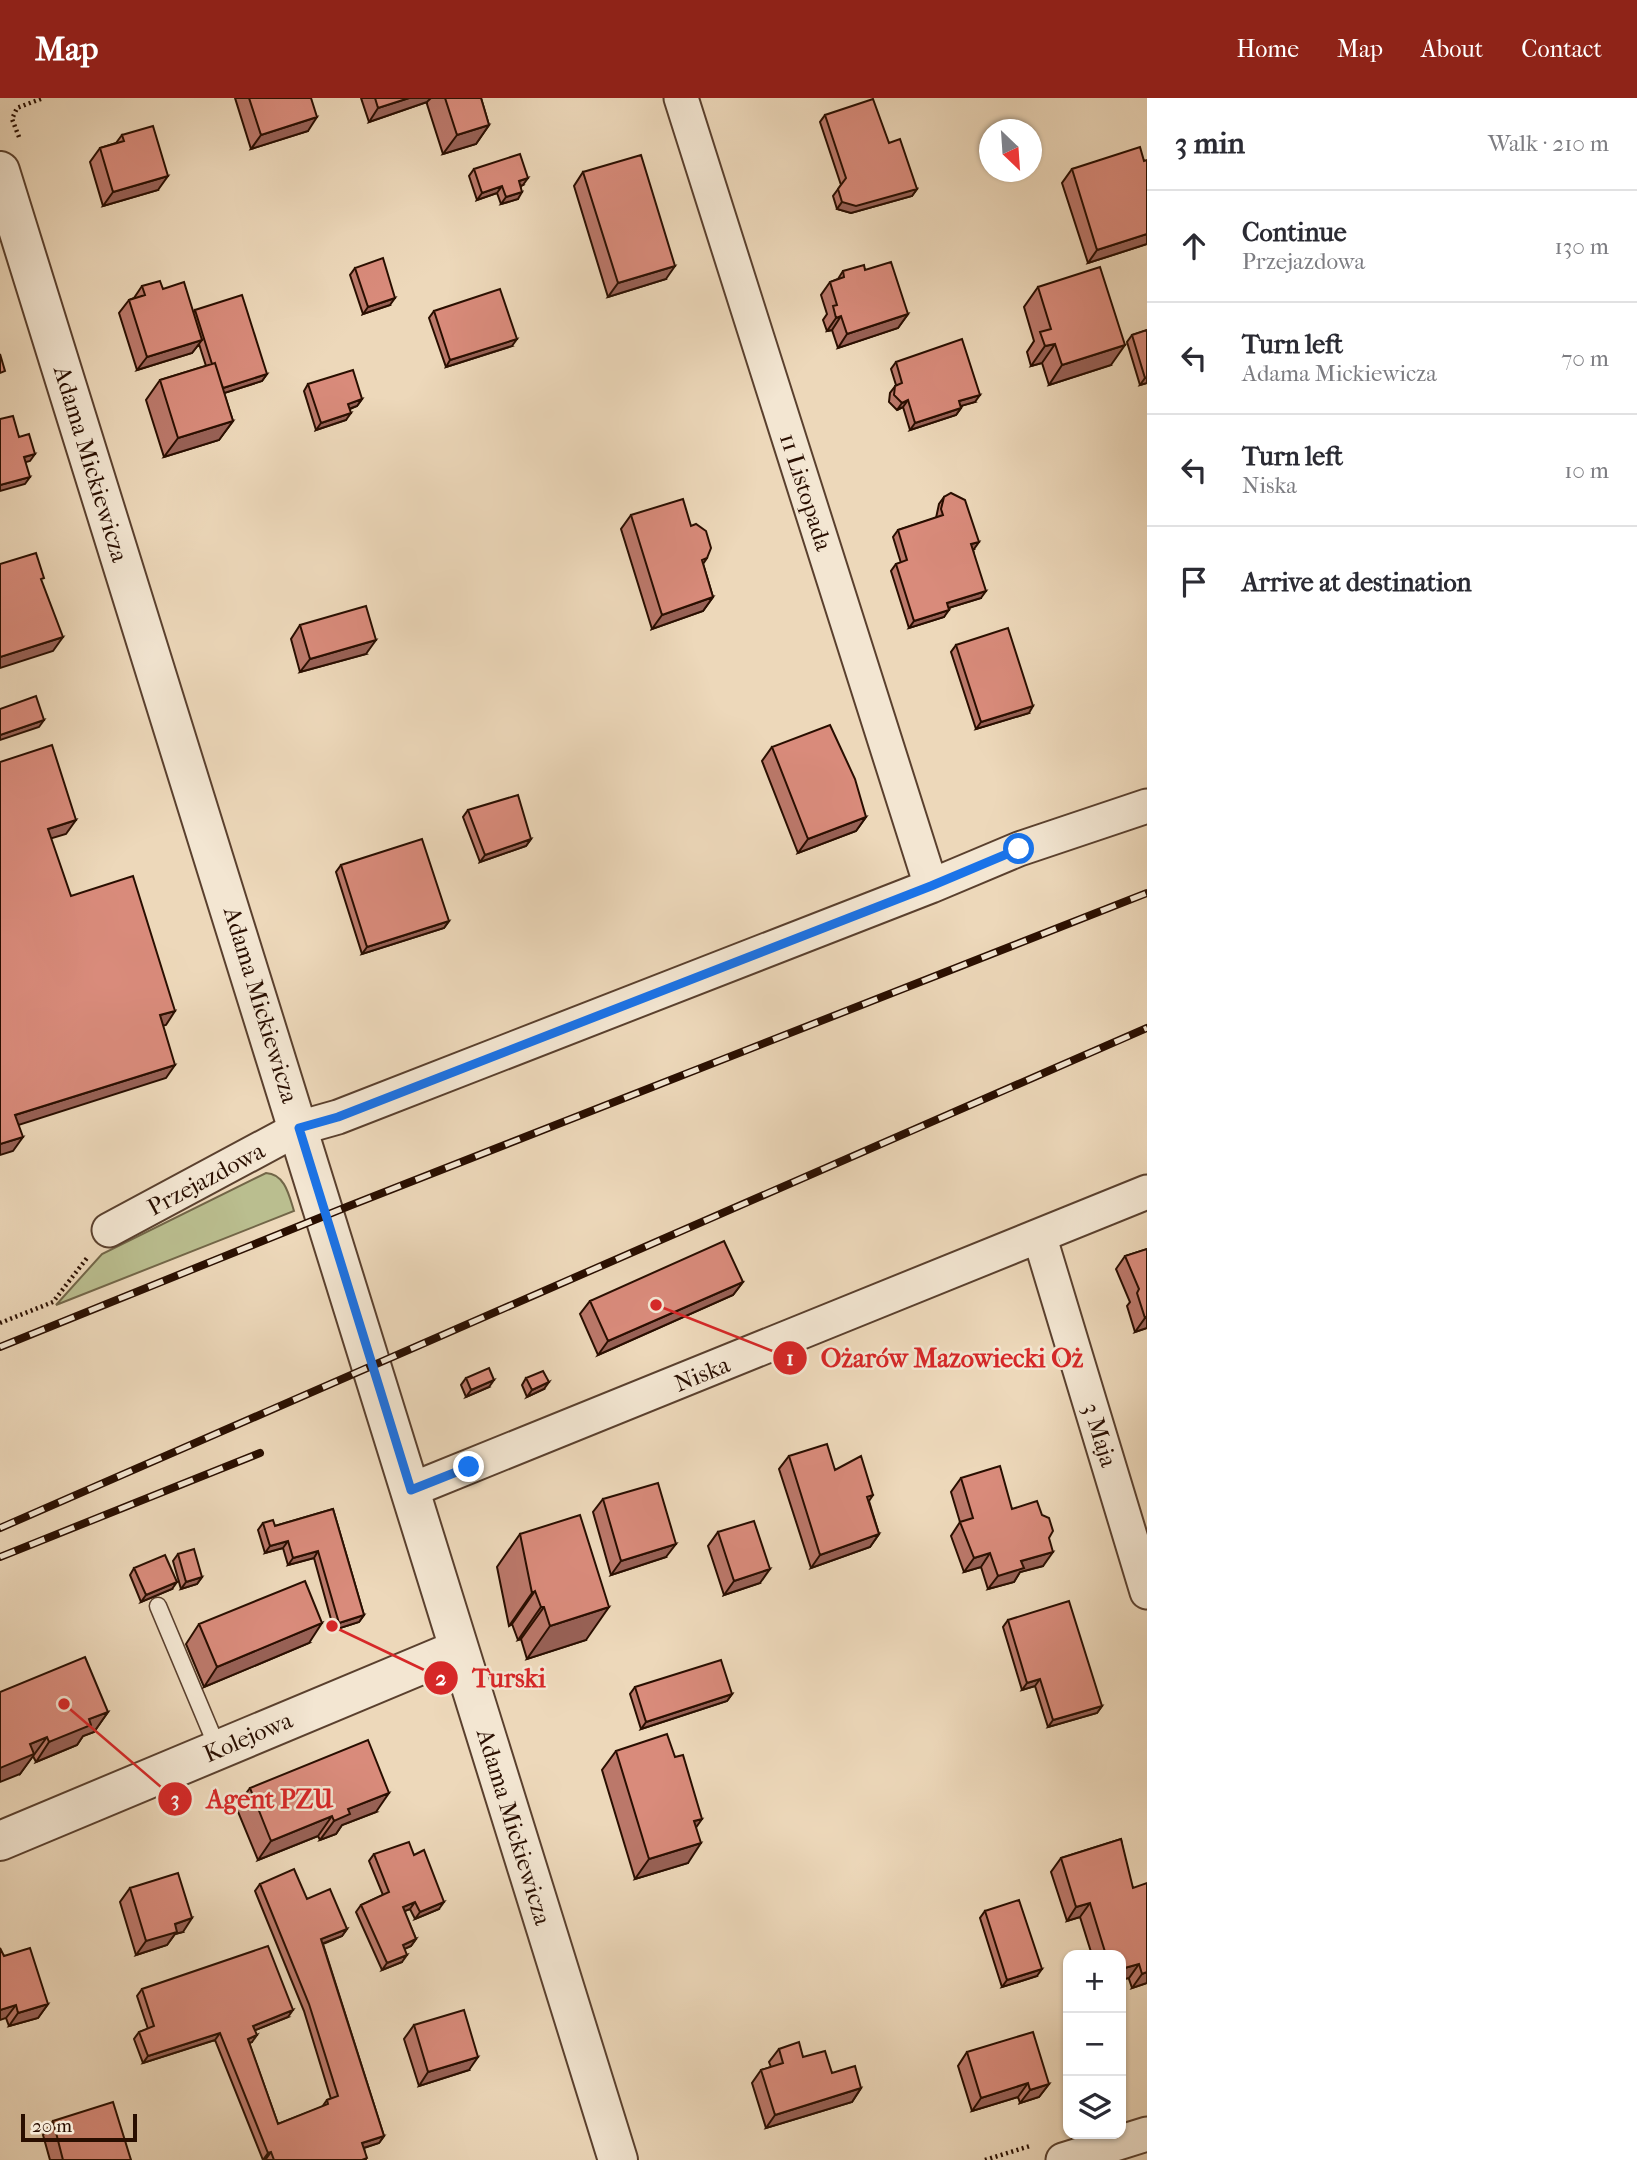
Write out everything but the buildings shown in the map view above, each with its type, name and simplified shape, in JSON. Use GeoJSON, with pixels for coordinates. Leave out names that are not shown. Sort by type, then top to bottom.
{"type":"FeatureCollection","features":[{"type":"Feature","properties":{"kind":"street","name":"11 Listopada"},"geometry":{"type":"LineString","coordinates":[[681,98],[931,886]]}},
{"type":"Feature","properties":{"kind":"street","name":"Adama Mickiewicza"},"geometry":{"type":"LineString","coordinates":[[10,157],[299,1128],[618,2160]]}},
{"type":"Feature","properties":{"kind":"street","name":"Przejazdowa"},"geometry":{"type":"LineString","coordinates":[[109,1230],[299,1128],[338,1117],[931,886],[1019,849],[1147,806]]}},
{"type":"Feature","properties":{"kind":"street","name":"Niska"},"geometry":{"type":"LineString","coordinates":[[411,1490],[1040,1238],[1147,1192]]}},
{"type":"Feature","properties":{"kind":"street","name":"3 Maja"},"geometry":{"type":"LineString","coordinates":[[1040,1238],[1147,1592]]}},
{"type":"Feature","properties":{"kind":"street","name":"Kolejowa"},"geometry":{"type":"LineString","coordinates":[[0,1842],[458,1649]]}},
{"type":"Feature","properties":{"kind":"street"},"geometry":{"type":"LineString","coordinates":[[1063,2160],[1147,2134]]}},
{"type":"Feature","properties":{"kind":"lane"},"geometry":{"type":"LineString","coordinates":[[158,1606],[218,1749]]}},
{"type":"Feature","properties":{"kind":"path"},"geometry":{"type":"LineString","coordinates":[[10,157],[12,119],[17,108],[43,98]]}},
{"type":"Feature","properties":{"kind":"path"},"geometry":{"type":"LineString","coordinates":[[0,1323],[53,1302],[109,1230]]}},
{"type":"Feature","properties":{"kind":"green space"},"geometry":{"type":"Polygon","coordinates":[[[266,1173],[282,1181],[294,1211],[56,1305],[102,1254],[266,1173]]]}},
{"type":"Feature","properties":{"kind":"railway"},"geometry":{"type":"LineString","coordinates":[[0,1347],[349,1206],[1147,893]]}},
{"type":"Feature","properties":{"kind":"railway"},"geometry":{"type":"LineString","coordinates":[[0,1528],[1147,1028]]}},
{"type":"Feature","properties":{"kind":"railway"},"geometry":{"type":"LineString","coordinates":[[0,1557],[260,1453]]}},
{"type":"Feature","properties":{"kind":"place","name":"Ożarów Mazowiecki Oż"},"geometry":{"type":"Point","coordinates":[656,1305]}},
{"type":"Feature","properties":{"kind":"place","name":"Turski"},"geometry":{"type":"Point","coordinates":[332,1626]}},
{"type":"Feature","properties":{"kind":"place","name":"Agent PZU"},"geometry":{"type":"Point","coordinates":[64,1704]}},
{"type":"Feature","properties":{"kind":"route"},"geometry":{"type":"LineString","coordinates":[[469,1467],[411,1490],[299,1128],[338,1117],[931,886],[1019,849]]}}]}
